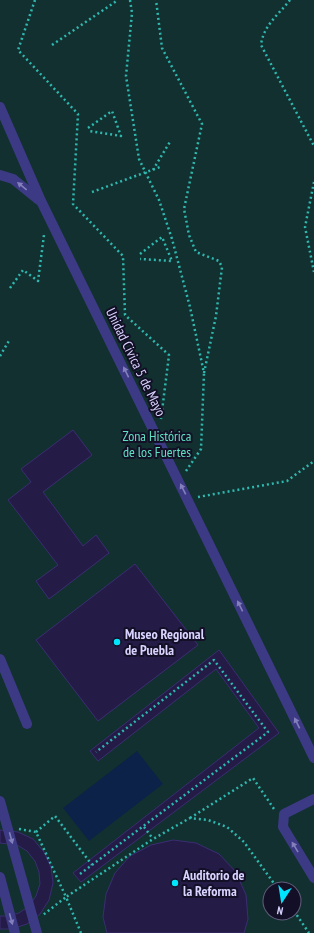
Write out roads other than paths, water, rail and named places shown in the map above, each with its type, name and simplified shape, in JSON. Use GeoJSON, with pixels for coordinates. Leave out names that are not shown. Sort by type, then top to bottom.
{"type":"FeatureCollection","features":[{"type":"Feature","properties":{"kind":"lane","name":"Unidad Civica 5 de Mayo"},"geometry":{"type":"LineString","coordinates":[[0,107],[41,202],[159,439],[178,481],[314,758]]}},
{"type":"Feature","properties":{"kind":"lane"},"geometry":{"type":"LineString","coordinates":[[0,175],[13,179],[41,202]]}},
{"type":"Feature","properties":{"kind":"lane"},"geometry":{"type":"LineString","coordinates":[[0,659],[27,724]]}},
{"type":"Feature","properties":{"kind":"lane"},"geometry":{"type":"LineString","coordinates":[[314,799],[284,814],[282,821],[283,827],[314,878]]}},
{"type":"Feature","properties":{"kind":"lane"},"geometry":{"type":"LineString","coordinates":[[0,801],[37,933]]}},
{"type":"Feature","properties":{"kind":"lane"},"geometry":{"type":"LineString","coordinates":[[0,877],[15,933]]}},
{"type":"Feature","properties":{"kind":"water"},"geometry":{"type":"Polygon","coordinates":[[[137,751],[163,784],[89,841],[63,808],[137,751]]]}},
{"type":"Feature","properties":{"kind":"place","name":"Museo Regional de Puebla"},"geometry":{"type":"Point","coordinates":[117,642]}},
{"type":"Feature","properties":{"kind":"place","name":"Auditorio de la Reforma"},"geometry":{"type":"Point","coordinates":[175,883]}},
{"type":"Feature","properties":{"kind":"park label","name":"Zona Histórica de los Fuertes"},"geometry":{"type":"Point","coordinates":[157,444]}}]}
